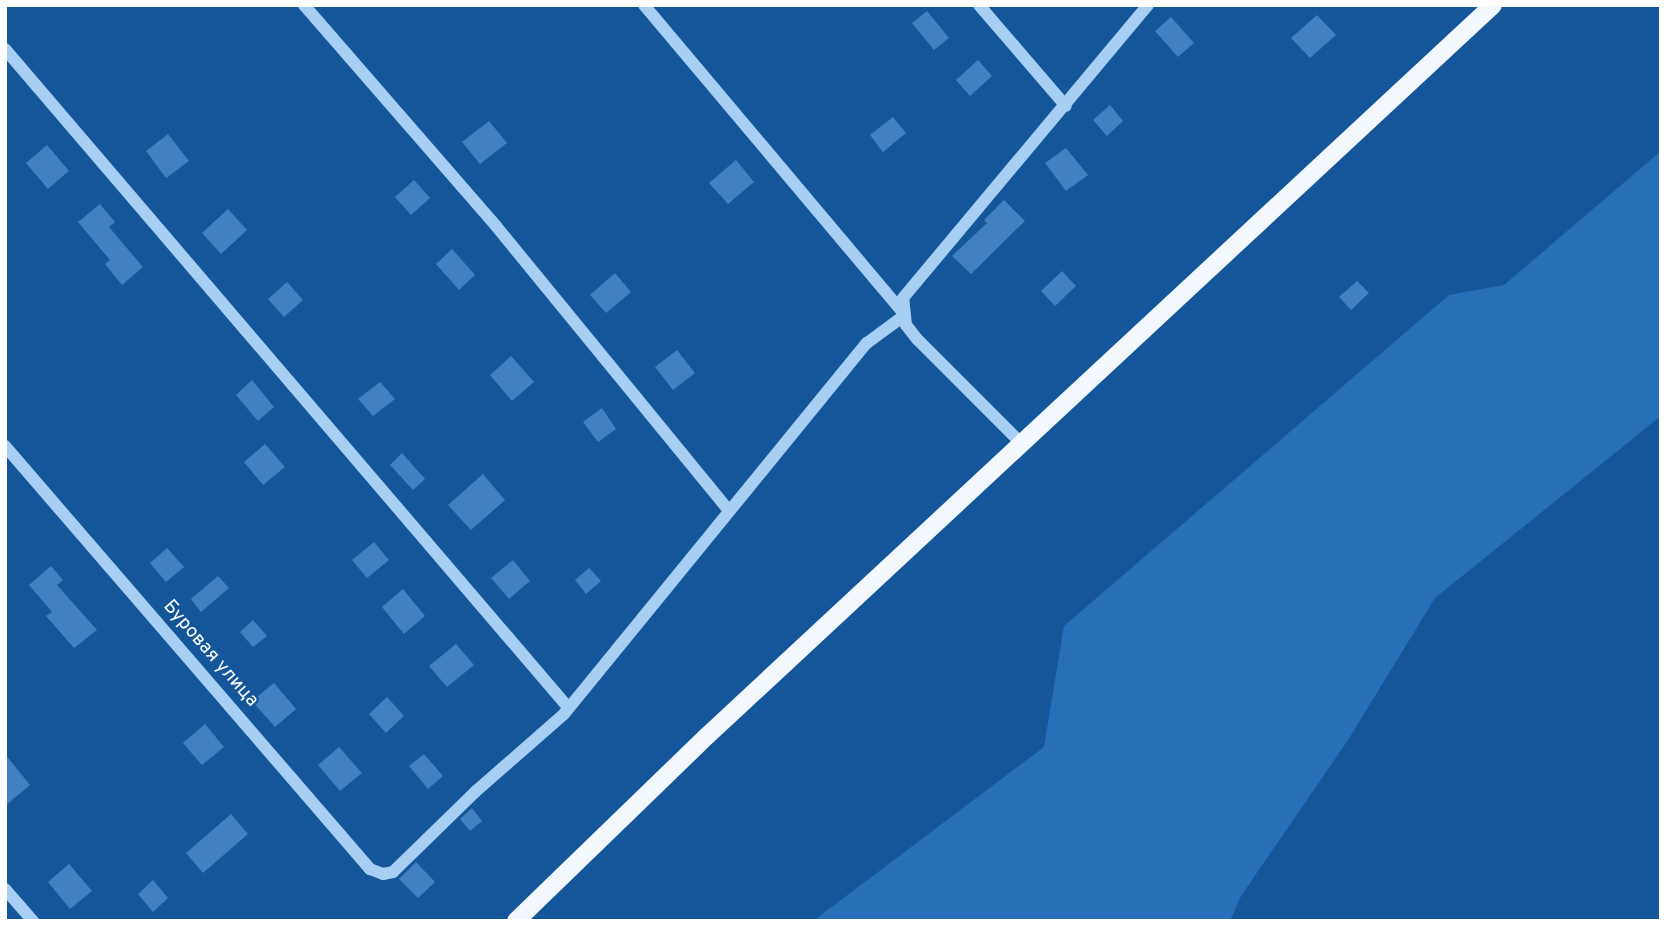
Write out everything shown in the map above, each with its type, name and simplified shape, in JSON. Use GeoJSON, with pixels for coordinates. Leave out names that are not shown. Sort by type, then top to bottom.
{"type":"FeatureCollection","features":[{"type":"Feature","properties":{"kind":"main road"},"geometry":{"type":"LineString","coordinates":[[516,921],[707,736],[1493,5]]}},
{"type":"Feature","properties":{"kind":"street"},"geometry":{"type":"LineString","coordinates":[[304,5],[496,226],[729,511]]}},
{"type":"Feature","properties":{"kind":"street"},"geometry":{"type":"LineString","coordinates":[[644,5],[905,315]]}},
{"type":"Feature","properties":{"kind":"street"},"geometry":{"type":"LineString","coordinates":[[979,5],[1066,106]]}},
{"type":"Feature","properties":{"kind":"street"},"geometry":{"type":"LineString","coordinates":[[1021,443],[917,339],[906,325],[904,298],[912,285],[1066,106],[1148,5]]}},
{"type":"Feature","properties":{"kind":"street"},"geometry":{"type":"LineString","coordinates":[[5,49],[567,706],[867,343],[905,315]]}},
{"type":"Feature","properties":{"kind":"street","name":"Буровая улица"},"geometry":{"type":"LineString","coordinates":[[5,446],[370,869],[383,874],[393,872],[475,792],[564,714],[567,706]]}},
{"type":"Feature","properties":{"kind":"street"},"geometry":{"type":"LineString","coordinates":[[5,889],[33,921]]}},
{"type":"Feature","properties":{"kind":"shaded area"},"geometry":{"type":"Polygon","coordinates":[[[1661,151],[1661,416],[1435,598],[1348,740],[1241,896],[1230,921],[813,921],[1044,747],[1064,626],[1449,295],[1504,285],[1661,151]]]}},
{"type":"Feature","properties":{"kind":"building"},"geometry":{"type":"Polygon","coordinates":[[[927,11],[949,38],[934,50],[912,23],[927,11]]]}},
{"type":"Feature","properties":{"kind":"building"},"geometry":{"type":"Polygon","coordinates":[[[1317,15],[1336,35],[1310,58],[1291,38],[1317,15]]]}},
{"type":"Feature","properties":{"kind":"building"},"geometry":{"type":"Polygon","coordinates":[[[1171,17],[1194,43],[1178,57],[1155,31],[1171,17]]]}},
{"type":"Feature","properties":{"kind":"building"},"geometry":{"type":"Polygon","coordinates":[[[978,60],[992,76],[970,96],[956,80],[978,60]]]}},
{"type":"Feature","properties":{"kind":"building"},"geometry":{"type":"Polygon","coordinates":[[[1110,105],[1123,121],[1107,136],[1093,120],[1110,105]]]}},
{"type":"Feature","properties":{"kind":"building"},"geometry":{"type":"Polygon","coordinates":[[[893,117],[906,133],[883,152],[870,135],[893,117]]]}},
{"type":"Feature","properties":{"kind":"building"},"geometry":{"type":"Polygon","coordinates":[[[489,121],[507,143],[480,164],[462,142],[489,121]]]}},
{"type":"Feature","properties":{"kind":"building"},"geometry":{"type":"Polygon","coordinates":[[[168,134],[189,161],[166,178],[146,151],[168,134]]]}},
{"type":"Feature","properties":{"kind":"building"},"geometry":{"type":"Polygon","coordinates":[[[47,145],[69,171],[48,189],[26,163],[47,145]]]}},
{"type":"Feature","properties":{"kind":"building"},"geometry":{"type":"Polygon","coordinates":[[[1066,148],[1088,175],[1066,191],[1045,163],[1066,148]]]}},
{"type":"Feature","properties":{"kind":"building"},"geometry":{"type":"Polygon","coordinates":[[[736,160],[754,182],[728,204],[709,183],[736,160]]]}},
{"type":"Feature","properties":{"kind":"building"},"geometry":{"type":"Polygon","coordinates":[[[414,180],[430,198],[411,215],[395,197],[414,180]]]}},
{"type":"Feature","properties":{"kind":"building"},"geometry":{"type":"Polygon","coordinates":[[[1004,200],[1025,221],[971,274],[952,256],[987,223],[984,220],[1004,200]]]}},
{"type":"Feature","properties":{"kind":"building"},"geometry":{"type":"Polygon","coordinates":[[[100,204],[115,222],[109,227],[143,267],[122,285],[105,264],[110,260],[78,222],[100,204]]]}},
{"type":"Feature","properties":{"kind":"building"},"geometry":{"type":"Polygon","coordinates":[[[228,209],[247,230],[221,254],[202,233],[228,209]]]}},
{"type":"Feature","properties":{"kind":"building"},"geometry":{"type":"Polygon","coordinates":[[[452,249],[475,275],[459,290],[436,264],[452,249]]]}},
{"type":"Feature","properties":{"kind":"building"},"geometry":{"type":"Polygon","coordinates":[[[1062,271],[1076,286],[1055,306],[1041,291],[1062,271]]]}},
{"type":"Feature","properties":{"kind":"building"},"geometry":{"type":"Polygon","coordinates":[[[615,273],[631,292],[606,313],[590,295],[615,273]]]}},
{"type":"Feature","properties":{"kind":"building"},"geometry":{"type":"Polygon","coordinates":[[[1357,281],[1369,293],[1351,310],[1339,297],[1357,281]]]}},
{"type":"Feature","properties":{"kind":"building"},"geometry":{"type":"Polygon","coordinates":[[[287,282],[303,300],[284,317],[268,299],[287,282]]]}},
{"type":"Feature","properties":{"kind":"building"},"geometry":{"type":"Polygon","coordinates":[[[677,350],[695,373],[673,390],[655,367],[677,350]]]}},
{"type":"Feature","properties":{"kind":"building"},"geometry":{"type":"Polygon","coordinates":[[[511,356],[534,382],[512,401],[490,375],[511,356]]]}},
{"type":"Feature","properties":{"kind":"building"},"geometry":{"type":"Polygon","coordinates":[[[252,380],[274,407],[258,421],[236,395],[252,380]]]}},
{"type":"Feature","properties":{"kind":"building"},"geometry":{"type":"Polygon","coordinates":[[[380,382],[395,399],[373,416],[358,399],[380,382]]]}},
{"type":"Feature","properties":{"kind":"building"},"geometry":{"type":"Polygon","coordinates":[[[602,408],[616,429],[598,442],[583,422],[602,408]]]}},
{"type":"Feature","properties":{"kind":"building"},"geometry":{"type":"Polygon","coordinates":[[[265,444],[285,467],[263,485],[244,462],[265,444]]]}},
{"type":"Feature","properties":{"kind":"building"},"geometry":{"type":"Polygon","coordinates":[[[402,453],[425,479],[413,490],[390,465],[402,453]]]}},
{"type":"Feature","properties":{"kind":"building"},"geometry":{"type":"Polygon","coordinates":[[[483,474],[505,500],[471,530],[448,505],[483,474]]]}},
{"type":"Feature","properties":{"kind":"building"},"geometry":{"type":"Polygon","coordinates":[[[374,542],[389,560],[367,578],[352,560],[374,542]]]}},
{"type":"Feature","properties":{"kind":"building"},"geometry":{"type":"Polygon","coordinates":[[[167,548],[184,567],[166,582],[150,563],[167,548]]]}},
{"type":"Feature","properties":{"kind":"building"},"geometry":{"type":"Polygon","coordinates":[[[513,560],[530,581],[509,599],[491,578],[513,560]]]}},
{"type":"Feature","properties":{"kind":"building"},"geometry":{"type":"Polygon","coordinates":[[[51,566],[63,580],[57,585],[97,630],[74,648],[46,616],[52,612],[29,585],[51,566]]]}},
{"type":"Feature","properties":{"kind":"building"},"geometry":{"type":"Polygon","coordinates":[[[589,568],[601,581],[586,594],[575,580],[589,568]]]}},
{"type":"Feature","properties":{"kind":"building"},"geometry":{"type":"Polygon","coordinates":[[[218,576],[229,588],[201,612],[191,599],[218,576]]]}},
{"type":"Feature","properties":{"kind":"building"},"geometry":{"type":"Polygon","coordinates":[[[403,589],[425,616],[404,634],[382,607],[403,589]]]}},
{"type":"Feature","properties":{"kind":"building"},"geometry":{"type":"Polygon","coordinates":[[[253,620],[267,636],[253,647],[240,632],[253,620]]]}},
{"type":"Feature","properties":{"kind":"building"},"geometry":{"type":"Polygon","coordinates":[[[456,644],[474,665],[447,687],[429,666],[456,644]]]}},
{"type":"Feature","properties":{"kind":"building"},"geometry":{"type":"Polygon","coordinates":[[[274,683],[296,709],[275,727],[252,701],[274,683]]]}},
{"type":"Feature","properties":{"kind":"building"},"geometry":{"type":"Polygon","coordinates":[[[387,697],[404,716],[386,733],[369,714],[387,697]]]}},
{"type":"Feature","properties":{"kind":"building"},"geometry":{"type":"Polygon","coordinates":[[[205,724],[224,747],[202,765],[183,743],[205,724]]]}},
{"type":"Feature","properties":{"kind":"building"},"geometry":{"type":"Polygon","coordinates":[[[339,747],[362,773],[340,791],[318,765],[339,747]]]}},
{"type":"Feature","properties":{"kind":"building"},"geometry":{"type":"Polygon","coordinates":[[[5,754],[30,785],[5,806],[5,754]]]}},
{"type":"Feature","properties":{"kind":"building"},"geometry":{"type":"Polygon","coordinates":[[[424,754],[443,776],[428,789],[409,766],[424,754]]]}},
{"type":"Feature","properties":{"kind":"building"},"geometry":{"type":"Polygon","coordinates":[[[472,808],[482,821],[470,831],[460,819],[472,808]]]}},
{"type":"Feature","properties":{"kind":"building"},"geometry":{"type":"Polygon","coordinates":[[[231,814],[248,834],[203,873],[186,853],[231,814]]]}},
{"type":"Feature","properties":{"kind":"building"},"geometry":{"type":"Polygon","coordinates":[[[416,862],[435,882],[418,898],[399,879],[416,862]]]}},
{"type":"Feature","properties":{"kind":"building"},"geometry":{"type":"Polygon","coordinates":[[[69,864],[92,891],[70,909],[48,882],[69,864]]]}},
{"type":"Feature","properties":{"kind":"building"},"geometry":{"type":"Polygon","coordinates":[[[153,880],[168,898],[153,912],[138,894],[153,880]]]}}]}
